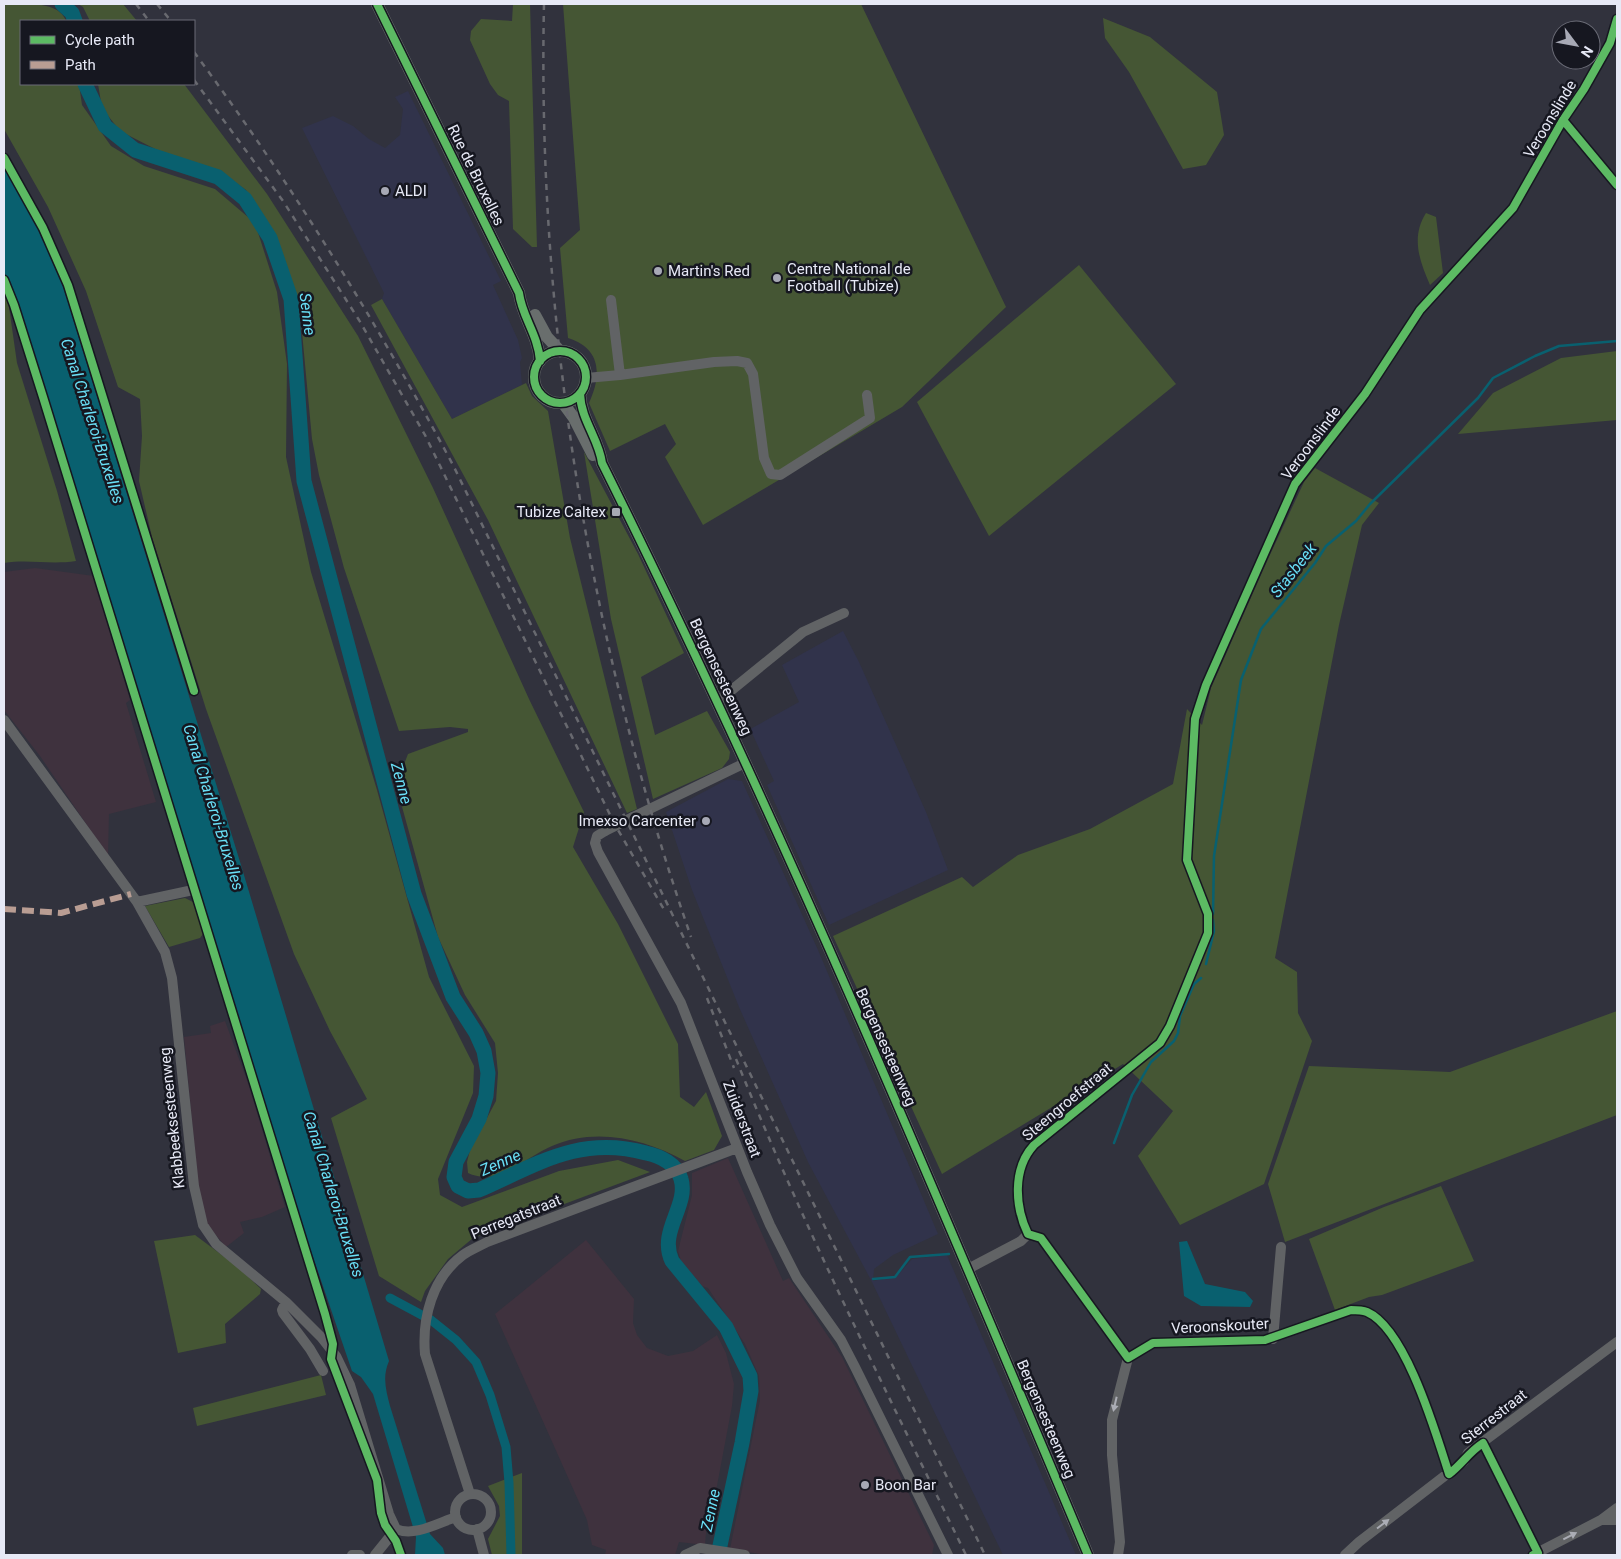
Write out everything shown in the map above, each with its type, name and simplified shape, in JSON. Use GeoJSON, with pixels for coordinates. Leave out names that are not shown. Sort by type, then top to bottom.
{"type":"FeatureCollection","features":[{"type":"Feature","properties":{"kind":"main road","name":"Rue de Bruxelles"},"geometry":{"type":"LineString","coordinates":[[377,4],[519,293],[520,304],[537,342],[540,361],[534,375],[538,390],[548,400],[563,403]]}},
{"type":"Feature","properties":{"kind":"main road","name":"Rue de Bruxelles"},"geometry":{"type":"LineString","coordinates":[[519,293],[527,300],[541,328],[560,351],[574,354],[579,359],[586,371],[586,378]]}},
{"type":"Feature","properties":{"kind":"main road"},"geometry":{"type":"LineString","coordinates":[[540,361],[546,356],[560,351]]}},
{"type":"Feature","properties":{"kind":"main road"},"geometry":{"type":"LineString","coordinates":[[586,378],[580,394],[582,413],[601,453],[602,463]]}},
{"type":"Feature","properties":{"kind":"main road"},"geometry":{"type":"LineString","coordinates":[[580,394],[563,403],[574,418],[594,456],[602,463]]}},
{"type":"Feature","properties":{"kind":"main road","name":"Bergensesteenweg"},"geometry":{"type":"LineString","coordinates":[[602,463],[648,555],[745,763],[968,1269],[1088,1555]]}},
{"type":"Feature","properties":{"kind":"street","name":"Veroonslinde"},"geometry":{"type":"LineString","coordinates":[[1194,970],[1208,933],[1208,914],[1187,860],[1195,719],[1206,685],[1295,484],[1365,394],[1420,310],[1514,208],[1563,120],[1584,89],[1610,43],[1617,20]]}},
{"type":"Feature","properties":{"kind":"street"},"geometry":{"type":"LineString","coordinates":[[1563,120],[1617,185]]}},
{"type":"Feature","properties":{"kind":"street"},"geometry":{"type":"LineString","coordinates":[[611,300],[620,375]]}},
{"type":"Feature","properties":{"kind":"street"},"geometry":{"type":"LineString","coordinates":[[586,378],[714,362],[737,361],[747,364],[753,374],[764,458],[770,474],[780,475],[870,418],[867,395]]}},
{"type":"Feature","properties":{"kind":"street"},"geometry":{"type":"LineString","coordinates":[[717,702],[803,632],[844,613]]}},
{"type":"Feature","properties":{"kind":"street","name":"Klabbeeksesteenweg"},"geometry":{"type":"LineString","coordinates":[[4,720],[136,902],[165,952],[172,978],[194,1186],[203,1225],[216,1244],[286,1302],[321,1337],[344,1368],[389,1514],[396,1528]]}},
{"type":"Feature","properties":{"kind":"street","name":"Zuiderstraat"},"geometry":{"type":"LineString","coordinates":[[745,763],[605,831],[597,836],[595,843],[598,852],[681,1003],[770,1225],[797,1278],[841,1340],[945,1554]]}},
{"type":"Feature","properties":{"kind":"street"},"geometry":{"type":"LineString","coordinates":[[136,902],[193,890]]}},
{"type":"Feature","properties":{"kind":"street","name":"Steengroefstraat"},"geometry":{"type":"LineString","coordinates":[[1028,1234],[1020,1217],[1018,1178],[1025,1155],[1034,1145],[1160,1043],[1170,1026],[1182,993],[1194,970]]}},
{"type":"Feature","properties":{"kind":"street","name":"Perregatstraat"},"geometry":{"type":"LineString","coordinates":[[470,1494],[428,1367],[423,1332],[429,1303],[442,1278],[463,1255],[487,1242],[738,1148]]}},
{"type":"Feature","properties":{"kind":"street"},"geometry":{"type":"LineString","coordinates":[[968,1269],[1020,1241],[1028,1234],[1041,1238],[1128,1358],[1112,1420],[1112,1455],[1120,1542],[1118,1555]]}},
{"type":"Feature","properties":{"kind":"street","name":"Veroonskouter"},"geometry":{"type":"LineString","coordinates":[[1273,1339],[1281,1247]]}},
{"type":"Feature","properties":{"kind":"street"},"geometry":{"type":"LineString","coordinates":[[286,1302],[282,1310],[283,1313],[306,1342],[323,1371]]}},
{"type":"Feature","properties":{"kind":"street","name":"Veroonskouter"},"geometry":{"type":"LineString","coordinates":[[1128,1358],[1153,1343],[1273,1339],[1351,1310],[1366,1311],[1382,1322],[1412,1368],[1449,1474]]}},
{"type":"Feature","properties":{"kind":"street","name":"Sterrestraat"},"geometry":{"type":"LineString","coordinates":[[1345,1555],[1359,1542],[1449,1474],[1464,1461],[1468,1454],[1617,1342]]}},
{"type":"Feature","properties":{"kind":"street"},"geometry":{"type":"LineString","coordinates":[[470,1494],[482,1496],[487,1500],[491,1511],[487,1523],[477,1529],[464,1527],[456,1517],[457,1502],[470,1494]]}},
{"type":"Feature","properties":{"kind":"street"},"geometry":{"type":"LineString","coordinates":[[1533,1555],[1601,1520],[1617,1508]]}},
{"type":"Feature","properties":{"kind":"street"},"geometry":{"type":"LineString","coordinates":[[374,1555],[396,1528],[403,1532],[412,1531],[456,1517]]}},
{"type":"Feature","properties":{"kind":"street"},"geometry":{"type":"LineString","coordinates":[[1601,1520],[1617,1520]]}},
{"type":"Feature","properties":{"kind":"street"},"geometry":{"type":"LineString","coordinates":[[477,1529],[484,1555]]}},
{"type":"Feature","properties":{"kind":"street"},"geometry":{"type":"LineString","coordinates":[[685,1555],[694,1550],[710,1549],[746,1555]]}},
{"type":"Feature","properties":{"kind":"street"},"geometry":{"type":"LineString","coordinates":[[352,1555],[360,1555]]}},
{"type":"Feature","properties":{"kind":"shaded area"},"geometry":{"type":"Polygon","coordinates":[[[408,91],[501,281],[493,285],[518,340],[522,358],[520,362],[522,385],[452,419],[382,299],[384,293],[302,128],[333,116],[353,126],[369,139],[385,148],[400,135],[403,109],[395,97],[408,91]]]}},
{"type":"Feature","properties":{"kind":"shaded area"},"geometry":{"type":"Polygon","coordinates":[[[35,568],[94,576],[130,700],[126,703],[156,802],[109,814],[108,856],[40,756],[4,710],[4,572],[35,568]]]}},
{"type":"Feature","properties":{"kind":"shaded area"},"geometry":{"type":"Polygon","coordinates":[[[843,631],[859,662],[926,812],[948,870],[829,925],[767,785],[774,781],[752,733],[745,736],[743,733],[799,702],[782,665],[843,631]]]}},
{"type":"Feature","properties":{"kind":"shaded area"},"geometry":{"type":"Polygon","coordinates":[[[728,779],[742,781],[818,950],[938,1234],[893,1255],[874,1269],[873,1281],[897,1276],[912,1259],[947,1255],[1076,1555],[1003,1555],[872,1282],[808,1162],[739,1007],[692,890],[666,812],[728,779]]]}},
{"type":"Feature","properties":{"kind":"shaded area"},"geometry":{"type":"Polygon","coordinates":[[[225,1021],[249,1086],[285,1207],[262,1217],[240,1222],[244,1233],[226,1247],[208,1226],[200,1205],[184,1037],[211,1033],[210,1026],[225,1021]]]}},
{"type":"Feature","properties":{"kind":"shaded area"},"geometry":{"type":"Polygon","coordinates":[[[728,1158],[783,1281],[789,1278],[842,1357],[934,1545],[932,1555],[766,1555],[730,1549],[760,1400],[759,1376],[745,1344],[708,1288],[702,1286],[681,1261],[678,1251],[692,1195],[692,1173],[728,1158]]]}},
{"type":"Feature","properties":{"kind":"shaded area"},"geometry":{"type":"Polygon","coordinates":[[[586,1240],[634,1299],[633,1323],[637,1335],[647,1348],[668,1356],[693,1351],[717,1335],[726,1353],[734,1384],[732,1406],[716,1491],[707,1521],[705,1545],[679,1542],[675,1555],[605,1555],[606,1550],[592,1545],[587,1520],[495,1314],[586,1240]]]}},
{"type":"Feature","properties":{"kind":"green space"},"geometry":{"type":"Polygon","coordinates":[[[4,4],[48,6],[56,9],[65,20],[20,20],[20,85],[79,85],[82,105],[111,146],[144,166],[215,189],[255,223],[277,292],[287,364],[286,457],[311,572],[377,790],[429,977],[474,1066],[473,1093],[438,1179],[440,1195],[462,1207],[559,1171],[618,1160],[650,1172],[473,1238],[448,1259],[425,1291],[421,1302],[379,1276],[331,1118],[367,1099],[330,1031],[294,954],[206,709],[152,537],[139,481],[142,436],[140,399],[118,387],[86,291],[48,207],[4,129],[4,4]]]}},
{"type":"Feature","properties":{"kind":"green space"},"geometry":{"type":"Polygon","coordinates":[[[78,4],[123,4],[136,20],[90,20],[83,7],[78,4]]]}},
{"type":"Feature","properties":{"kind":"green space"},"geometry":{"type":"Polygon","coordinates":[[[513,4],[530,4],[537,247],[532,247],[513,229],[509,101],[498,95],[490,84],[470,40],[471,31],[481,19],[512,21],[513,4]]]}},
{"type":"Feature","properties":{"kind":"green space","name":"Centre National de Football (Tubize)"},"geometry":{"type":"Polygon","coordinates":[[[563,4],[861,4],[1006,307],[902,407],[703,525],[665,457],[676,444],[665,424],[610,451],[589,403],[596,382],[596,364],[587,348],[568,338],[560,248],[580,230],[563,4]]]}},
{"type":"Feature","properties":{"kind":"green space"},"geometry":{"type":"Polygon","coordinates":[[[1103,18],[1150,37],[1217,92],[1224,135],[1206,165],[1183,169],[1129,72],[1105,38],[1103,18]]]}},
{"type":"Feature","properties":{"kind":"green space"},"geometry":{"type":"Polygon","coordinates":[[[98,85],[185,85],[267,194],[358,336],[433,488],[529,699],[584,812],[573,847],[618,924],[678,1044],[680,1097],[694,1107],[706,1092],[722,1136],[714,1150],[685,1161],[670,1153],[637,1142],[620,1138],[586,1137],[552,1146],[501,1174],[479,1176],[468,1173],[467,1162],[470,1150],[496,1101],[498,1073],[495,1043],[465,995],[438,937],[396,785],[408,754],[468,732],[468,729],[450,727],[399,731],[344,568],[319,475],[312,439],[299,300],[274,239],[246,190],[221,172],[159,151],[120,131],[102,108],[98,85]]]}},
{"type":"Feature","properties":{"kind":"green space"},"geometry":{"type":"Polygon","coordinates":[[[1426,213],[1436,217],[1443,273],[1430,285],[1418,249],[1421,222],[1426,213]]]}},
{"type":"Feature","properties":{"kind":"green space"},"geometry":{"type":"Polygon","coordinates":[[[1079,265],[1176,384],[989,536],[917,402],[1079,265]]]}},
{"type":"Feature","properties":{"kind":"green space"},"geometry":{"type":"Polygon","coordinates":[[[4,293],[9,307],[17,363],[57,491],[76,561],[4,563],[4,293]]]}},
{"type":"Feature","properties":{"kind":"green space"},"geometry":{"type":"Polygon","coordinates":[[[382,299],[452,419],[526,383],[532,396],[548,411],[570,538],[637,809],[627,813],[488,520],[371,305],[382,299]]]}},
{"type":"Feature","properties":{"kind":"green space"},"geometry":{"type":"Polygon","coordinates":[[[1617,351],[1617,420],[1458,434],[1493,393],[1561,358],[1617,351]]]}},
{"type":"Feature","properties":{"kind":"green space"},"geometry":{"type":"Polygon","coordinates":[[[584,452],[638,554],[684,653],[641,677],[655,735],[707,711],[730,752],[729,759],[722,768],[653,799],[611,619],[584,452]]]}},
{"type":"Feature","properties":{"kind":"green space"},"geometry":{"type":"Polygon","coordinates":[[[1315,468],[1379,503],[1362,525],[1339,625],[1275,958],[1297,972],[1298,1013],[1312,1041],[1264,1184],[1180,1225],[1138,1156],[1173,1111],[1123,1064],[942,1174],[833,936],[962,877],[973,887],[1018,855],[1090,829],[1173,784],[1187,709],[1202,725],[1211,688],[1304,482],[1315,468]]]}},
{"type":"Feature","properties":{"kind":"green space"},"geometry":{"type":"Polygon","coordinates":[[[185,898],[195,903],[203,934],[200,938],[169,947],[145,906],[185,898]]]}},
{"type":"Feature","properties":{"kind":"green space"},"geometry":{"type":"Polygon","coordinates":[[[1617,1011],[1617,1115],[1285,1242],[1268,1184],[1309,1066],[1450,1072],[1617,1011]]]}},
{"type":"Feature","properties":{"kind":"green space"},"geometry":{"type":"Polygon","coordinates":[[[1441,1186],[1474,1261],[1335,1310],[1309,1239],[1384,1207],[1441,1186]]]}},
{"type":"Feature","properties":{"kind":"green space"},"geometry":{"type":"Polygon","coordinates":[[[195,1235],[238,1267],[261,1289],[260,1294],[225,1324],[226,1343],[178,1353],[154,1241],[195,1235]]]}},
{"type":"Feature","properties":{"kind":"green space"},"geometry":{"type":"Polygon","coordinates":[[[321,1375],[326,1395],[197,1426],[193,1408],[321,1375]]]}},
{"type":"Feature","properties":{"kind":"green space"},"geometry":{"type":"Polygon","coordinates":[[[522,1473],[522,1555],[492,1555],[488,1539],[500,1516],[499,1506],[488,1486],[522,1473]]]}},
{"type":"Feature","properties":{"kind":"water","name":"Canal Charleroi-Bruxelles"},"geometry":{"type":"Polygon","coordinates":[[[4,166],[38,229],[63,286],[241,865],[389,1361],[385,1378],[390,1406],[430,1534],[443,1548],[445,1555],[415,1555],[416,1537],[373,1394],[361,1377],[352,1371],[299,1216],[195,884],[75,489],[17,304],[4,271],[4,166]]]}},
{"type":"Feature","properties":{"kind":"water"},"geometry":{"type":"Polygon","coordinates":[[[1187,1241],[1205,1284],[1245,1292],[1253,1301],[1250,1307],[1201,1306],[1184,1296],[1179,1242],[1187,1241]]]}},
{"type":"Feature","properties":{"kind":"waterway","name":"Senne"},"geometry":{"type":"LineString","coordinates":[[62,4],[72,13],[75,20]]}},
{"type":"Feature","properties":{"kind":"waterway","name":"Zenne"},"geometry":{"type":"LineString","coordinates":[[85,85],[105,126],[135,150],[218,177],[245,199],[270,238],[291,299],[304,481],[414,894],[453,997],[476,1033],[484,1051],[488,1073],[486,1096],[479,1119],[456,1162],[454,1177],[458,1186],[468,1191],[479,1190],[540,1162],[560,1155],[600,1148],[622,1148],[651,1154],[672,1165],[679,1174],[682,1189],[681,1199],[669,1239],[672,1261],[726,1327],[750,1376],[751,1391],[742,1443],[718,1555]]}},
{"type":"Feature","properties":{"kind":"waterway","name":"Stasbeek"},"geometry":{"type":"LineString","coordinates":[[1213,914],[1214,856],[1241,680],[1261,629],[1315,563],[1326,546],[1356,521],[1370,504],[1478,398],[1493,378],[1559,346],[1617,341]]}},
{"type":"Feature","properties":{"kind":"waterway","name":"Stasbeek"},"geometry":{"type":"LineString","coordinates":[[1206,964],[1214,931],[1213,920]]}},
{"type":"Feature","properties":{"kind":"waterway","name":"Stasbeek"},"geometry":{"type":"LineString","coordinates":[[1114,1143],[1132,1095],[1151,1062],[1174,1041],[1178,1033],[1180,1016],[1194,984],[1201,978]]}},
{"type":"Feature","properties":{"kind":"waterway","name":"Stasbeek"},"geometry":{"type":"LineString","coordinates":[[873,1279],[895,1277],[910,1257],[949,1254]]}},
{"type":"Feature","properties":{"kind":"waterway"},"geometry":{"type":"LineString","coordinates":[[390,1298],[431,1320],[456,1340],[476,1362],[490,1395],[506,1447],[511,1555]]}},
{"type":"Feature","properties":{"kind":"railway"},"geometry":{"type":"LineString","coordinates":[[136,4],[148,20]]}},
{"type":"Feature","properties":{"kind":"railway"},"geometry":{"type":"LineString","coordinates":[[157,4],[170,20]]}},
{"type":"Feature","properties":{"kind":"railway"},"geometry":{"type":"LineString","coordinates":[[544,4],[544,122],[550,240],[560,359],[576,476],[597,594],[624,710],[655,824],[691,937]]}},
{"type":"Feature","properties":{"kind":"railway"},"geometry":{"type":"LineString","coordinates":[[195,53],[265,152],[331,254],[394,358],[453,465],[985,1555]]}},
{"type":"Feature","properties":{"kind":"railway"},"geometry":{"type":"LineString","coordinates":[[195,81],[283,201],[359,320],[425,435],[614,823],[666,913]]}},
{"type":"Feature","properties":{"kind":"railway"},"geometry":{"type":"LineString","coordinates":[[707,998],[734,1068]]}},
{"type":"Feature","properties":{"kind":"railway"},"geometry":{"type":"LineString","coordinates":[[736,1059],[789,1185],[876,1371],[966,1555]]}},
{"type":"Feature","properties":{"kind":"marked path"},"geometry":{"type":"LineString","coordinates":[[4,909],[61,913],[131,894]]}},
{"type":"Feature","properties":{"kind":"cycle path"},"geometry":{"type":"LineString","coordinates":[[377,4],[519,293],[523,310],[539,351],[540,361]]}},
{"type":"Feature","properties":{"kind":"cycle path"},"geometry":{"type":"LineString","coordinates":[[1533,1555],[1538,1553],[1483,1443],[1449,1474],[1428,1410],[1407,1360],[1381,1322],[1367,1312],[1351,1310],[1265,1340],[1153,1343],[1128,1358],[1041,1238],[1028,1234],[1020,1212],[1018,1188],[1022,1165],[1034,1145],[1160,1043],[1170,1026],[1208,933],[1208,914],[1187,860],[1195,719],[1206,685],[1295,484],[1365,394],[1420,310],[1513,208],[1610,43],[1617,19]]}},
{"type":"Feature","properties":{"kind":"cycle path"},"geometry":{"type":"LineString","coordinates":[[1563,120],[1617,185]]}},
{"type":"Feature","properties":{"kind":"cycle path"},"geometry":{"type":"LineString","coordinates":[[4,158],[43,228],[68,285],[194,691]]}},
{"type":"Feature","properties":{"kind":"cycle path"},"geometry":{"type":"LineString","coordinates":[[4,280],[14,305],[43,397],[325,1314],[333,1344],[331,1359],[377,1480],[381,1513],[385,1525],[396,1541],[401,1555]]}},
{"type":"Feature","properties":{"kind":"cycle path"},"geometry":{"type":"LineString","coordinates":[[560,351],[574,355],[582,363],[586,377],[582,391],[574,399],[560,403],[546,399],[538,391],[534,377],[538,363],[546,355],[560,351]]}},
{"type":"Feature","properties":{"kind":"cycle path"},"geometry":{"type":"LineString","coordinates":[[580,394],[583,412],[602,463],[668,597],[854,1005],[1088,1555]]}},
{"type":"Feature","properties":{"kind":"place","name":"ALDI"},"geometry":{"type":"Point","coordinates":[385,191]}},
{"type":"Feature","properties":{"kind":"place","name":"Martin's Red"},"geometry":{"type":"Point","coordinates":[658,271]}},
{"type":"Feature","properties":{"kind":"place","name":"Centre National de Football (Tubize)"},"geometry":{"type":"Point","coordinates":[777,278]}},
{"type":"Feature","properties":{"kind":"place","name":"Tubize Caltex"},"geometry":{"type":"Point","coordinates":[616,512]}},
{"type":"Feature","properties":{"kind":"place","name":"Imexso Carcenter"},"geometry":{"type":"Point","coordinates":[706,821]}},
{"type":"Feature","properties":{"kind":"place","name":"Boon Bar"},"geometry":{"type":"Point","coordinates":[865,1485]}}]}
